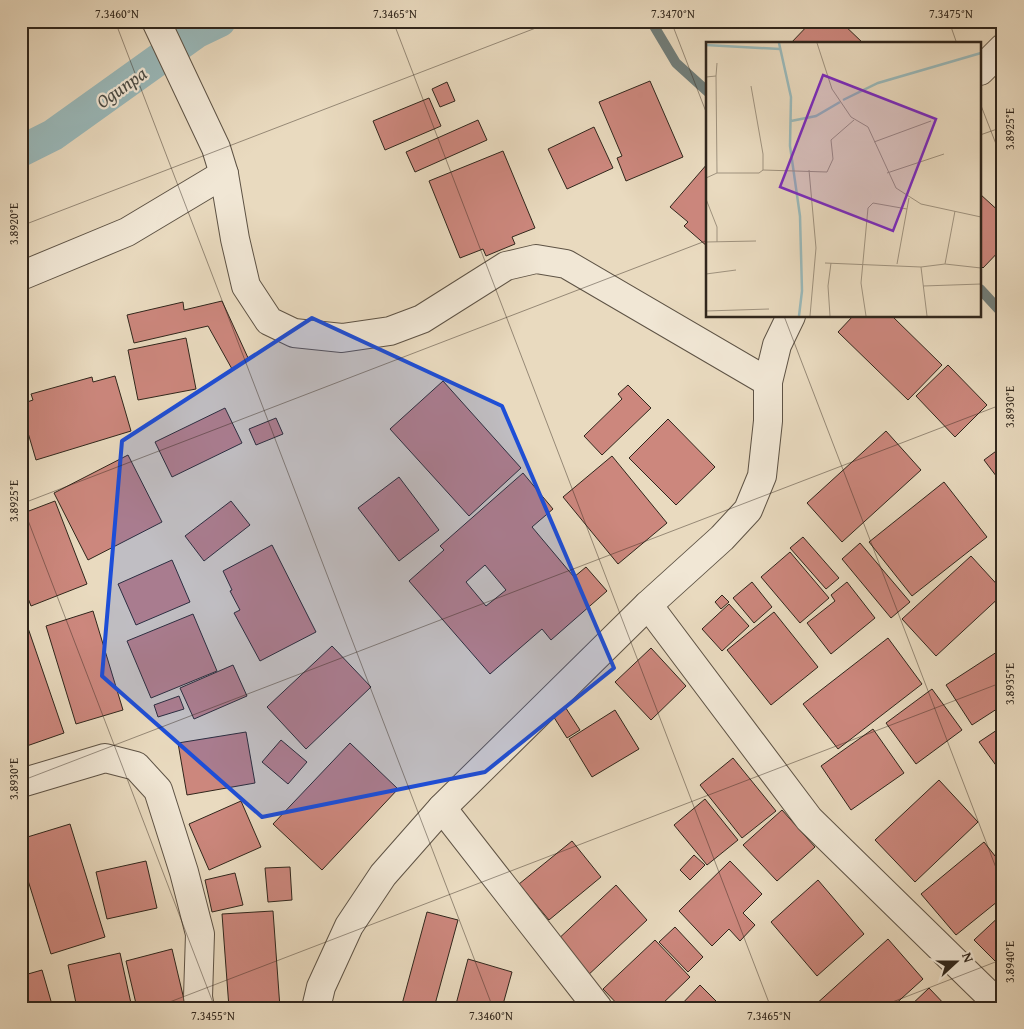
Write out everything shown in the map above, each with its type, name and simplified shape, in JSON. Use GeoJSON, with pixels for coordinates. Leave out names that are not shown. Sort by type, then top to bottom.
{"type":"FeatureCollection","features":[{"type":"Feature","properties":{"kind":"street"},"geometry":{"type":"LineString","coordinates":[[156,21],[220,161],[246,286],[269,321],[294,333],[342,338],[390,331],[422,319],[506,266],[536,259],[566,264],[768,382]]}},
{"type":"Feature","properties":{"kind":"street"},"geometry":{"type":"LineString","coordinates":[[982,69],[1003,48]]}},
{"type":"Feature","properties":{"kind":"street"},"geometry":{"type":"LineString","coordinates":[[21,276],[127,232],[220,161]]}},
{"type":"Feature","properties":{"kind":"street"},"geometry":{"type":"LineString","coordinates":[[316,1008],[321,987],[348,926],[383,875],[442,808],[648,605],[722,538],[748,510],[762,476],[768,421],[768,382],[777,345],[790,318]]}},
{"type":"Feature","properties":{"kind":"street"},"geometry":{"type":"LineString","coordinates":[[648,605],[809,819],[988,994]]}},
{"type":"Feature","properties":{"kind":"street"},"geometry":{"type":"LineString","coordinates":[[21,783],[105,758],[136,766],[158,790],[184,872],[200,934],[198,997],[200,1008]]}},
{"type":"Feature","properties":{"kind":"street"},"geometry":{"type":"LineString","coordinates":[[442,808],[598,1008]]}},
{"type":"Feature","properties":{"kind":"highlighted area"},"geometry":{"type":"Polygon","coordinates":[[[312,318],[502,406],[614,668],[485,772],[262,817],[102,676],[122,441],[312,318]]]}},
{"type":"Feature","properties":{"kind":"building"},"geometry":{"type":"Polygon","coordinates":[[[812,21],[840,21],[862,42],[792,42],[812,21]]]}},
{"type":"Feature","properties":{"kind":"building"},"geometry":{"type":"Polygon","coordinates":[[[650,81],[683,157],[626,181],[617,158],[622,156],[599,102],[650,81]]]}},
{"type":"Feature","properties":{"kind":"building"},"geometry":{"type":"Polygon","coordinates":[[[447,82],[455,101],[440,107],[432,89],[447,82]]]}},
{"type":"Feature","properties":{"kind":"building"},"geometry":{"type":"Polygon","coordinates":[[[429,98],[441,126],[385,150],[373,121],[429,98]]]}},
{"type":"Feature","properties":{"kind":"building"},"geometry":{"type":"Polygon","coordinates":[[[478,120],[487,140],[415,172],[406,152],[478,120]]]}},
{"type":"Feature","properties":{"kind":"building"},"geometry":{"type":"Polygon","coordinates":[[[594,127],[613,168],[567,189],[548,149],[594,127]]]}},
{"type":"Feature","properties":{"kind":"building"},"geometry":{"type":"Polygon","coordinates":[[[503,151],[535,228],[512,237],[515,244],[486,256],[483,249],[460,258],[429,181],[503,151]]]}},
{"type":"Feature","properties":{"kind":"building"},"geometry":{"type":"Polygon","coordinates":[[[706,165],[706,245],[684,226],[688,222],[670,207],[706,165]]]}},
{"type":"Feature","properties":{"kind":"building"},"geometry":{"type":"Polygon","coordinates":[[[982,196],[1003,215],[1003,247],[983,268],[982,196]]]}},
{"type":"Feature","properties":{"kind":"building"},"geometry":{"type":"Polygon","coordinates":[[[222,301],[249,360],[232,369],[208,326],[134,343],[127,315],[183,302],[184,310],[222,301]]]}},
{"type":"Feature","properties":{"kind":"building"},"geometry":{"type":"Polygon","coordinates":[[[851,318],[894,318],[942,365],[908,400],[838,332],[851,318]]]}},
{"type":"Feature","properties":{"kind":"building"},"geometry":{"type":"Polygon","coordinates":[[[186,338],[196,389],[138,400],[128,350],[186,338]]]}},
{"type":"Feature","properties":{"kind":"building"},"geometry":{"type":"Polygon","coordinates":[[[948,365],[987,405],[955,437],[916,396],[948,365]]]}},
{"type":"Feature","properties":{"kind":"building"},"geometry":{"type":"Polygon","coordinates":[[[115,376],[131,431],[36,460],[21,404],[33,400],[31,394],[92,377],[93,382],[115,376]]]}},
{"type":"Feature","properties":{"kind":"building"},"geometry":{"type":"Polygon","coordinates":[[[443,381],[521,468],[469,516],[390,429],[443,381]]]}},
{"type":"Feature","properties":{"kind":"building"},"geometry":{"type":"Polygon","coordinates":[[[628,385],[651,408],[602,455],[584,436],[622,399],[618,394],[628,385]]]}},
{"type":"Feature","properties":{"kind":"building"},"geometry":{"type":"Polygon","coordinates":[[[225,408],[242,443],[172,477],[155,442],[225,408]]]}},
{"type":"Feature","properties":{"kind":"building"},"geometry":{"type":"Polygon","coordinates":[[[276,418],[283,434],[256,445],[249,429],[276,418]]]}},
{"type":"Feature","properties":{"kind":"building"},"geometry":{"type":"Polygon","coordinates":[[[668,419],[715,467],[676,505],[629,458],[668,419]]]}},
{"type":"Feature","properties":{"kind":"building"},"geometry":{"type":"Polygon","coordinates":[[[886,431],[921,470],[842,542],[807,503],[886,431]]]}},
{"type":"Feature","properties":{"kind":"building"},"geometry":{"type":"Polygon","coordinates":[[[1003,446],[1003,485],[984,460],[1003,446]]]}},
{"type":"Feature","properties":{"kind":"building"},"geometry":{"type":"Polygon","coordinates":[[[128,455],[162,522],[88,560],[54,493],[128,455]]]}},
{"type":"Feature","properties":{"kind":"building"},"geometry":{"type":"Polygon","coordinates":[[[612,456],[667,523],[618,564],[563,497],[612,456]]]}},
{"type":"Feature","properties":{"kind":"building"},"geometry":{"type":"Polygon","coordinates":[[[523,473],[553,509],[532,527],[574,577],[586,567],[607,591],[551,640],[542,629],[490,674],[409,581],[444,550],[440,546],[523,473]],[[485,565],[466,582],[486,606],[506,590],[485,565]]]}},
{"type":"Feature","properties":{"kind":"building"},"geometry":{"type":"Polygon","coordinates":[[[399,477],[439,530],[399,561],[358,508],[399,477]]]}},
{"type":"Feature","properties":{"kind":"building"},"geometry":{"type":"Polygon","coordinates":[[[944,482],[987,537],[912,596],[869,542],[944,482]]]}},
{"type":"Feature","properties":{"kind":"building"},"geometry":{"type":"Polygon","coordinates":[[[55,501],[87,584],[31,606],[21,580],[21,514],[55,501]]]}},
{"type":"Feature","properties":{"kind":"building"},"geometry":{"type":"Polygon","coordinates":[[[231,501],[250,525],[204,561],[185,536],[231,501]]]}},
{"type":"Feature","properties":{"kind":"building"},"geometry":{"type":"Polygon","coordinates":[[[803,537],[839,578],[826,589],[790,548],[803,537]]]}},
{"type":"Feature","properties":{"kind":"building"},"geometry":{"type":"Polygon","coordinates":[[[860,543],[910,602],[891,618],[842,559],[860,543]]]}},
{"type":"Feature","properties":{"kind":"building"},"geometry":{"type":"Polygon","coordinates":[[[272,545],[316,632],[260,661],[234,613],[240,610],[230,591],[232,590],[223,571],[272,545]]]}},
{"type":"Feature","properties":{"kind":"building"},"geometry":{"type":"Polygon","coordinates":[[[790,552],[829,598],[800,623],[761,577],[790,552]]]}},
{"type":"Feature","properties":{"kind":"building"},"geometry":{"type":"Polygon","coordinates":[[[971,556],[1003,591],[1003,594],[936,656],[902,619],[971,556]]]}},
{"type":"Feature","properties":{"kind":"building"},"geometry":{"type":"Polygon","coordinates":[[[172,560],[190,602],[136,625],[118,584],[172,560]]]}},
{"type":"Feature","properties":{"kind":"building"},"geometry":{"type":"Polygon","coordinates":[[[752,582],[772,607],[754,623],[733,598],[752,582]]]}},
{"type":"Feature","properties":{"kind":"building"},"geometry":{"type":"Polygon","coordinates":[[[847,582],[875,618],[831,654],[807,623],[835,601],[831,595],[847,582]]]}},
{"type":"Feature","properties":{"kind":"building"},"geometry":{"type":"Polygon","coordinates":[[[722,595],[729,602],[721,609],[715,602],[722,595]]]}},
{"type":"Feature","properties":{"kind":"building"},"geometry":{"type":"Polygon","coordinates":[[[729,604],[749,626],[722,651],[702,629],[729,604]]]}},
{"type":"Feature","properties":{"kind":"building"},"geometry":{"type":"Polygon","coordinates":[[[93,611],[123,710],[76,724],[46,626],[93,611]]]}},
{"type":"Feature","properties":{"kind":"building"},"geometry":{"type":"Polygon","coordinates":[[[774,612],[818,667],[771,705],[727,650],[774,612]]]}},
{"type":"Feature","properties":{"kind":"building"},"geometry":{"type":"Polygon","coordinates":[[[193,614],[217,671],[151,698],[127,641],[193,614]]]}},
{"type":"Feature","properties":{"kind":"building"},"geometry":{"type":"Polygon","coordinates":[[[28,628],[64,733],[21,748],[21,630],[28,628]]]}},
{"type":"Feature","properties":{"kind":"building"},"geometry":{"type":"Polygon","coordinates":[[[888,638],[922,684],[838,749],[803,704],[888,638]]]}},
{"type":"Feature","properties":{"kind":"building"},"geometry":{"type":"Polygon","coordinates":[[[332,646],[371,687],[306,749],[267,707],[332,646]]]}},
{"type":"Feature","properties":{"kind":"building"},"geometry":{"type":"Polygon","coordinates":[[[651,648],[686,686],[651,720],[615,682],[651,648]]]}},
{"type":"Feature","properties":{"kind":"building"},"geometry":{"type":"Polygon","coordinates":[[[1003,648],[1003,705],[972,725],[946,685],[1003,648]]]}},
{"type":"Feature","properties":{"kind":"building"},"geometry":{"type":"Polygon","coordinates":[[[233,665],[247,696],[194,719],[180,688],[233,665]]]}},
{"type":"Feature","properties":{"kind":"building"},"geometry":{"type":"Polygon","coordinates":[[[932,689],[962,730],[916,764],[886,723],[932,689]]]}},
{"type":"Feature","properties":{"kind":"building"},"geometry":{"type":"Polygon","coordinates":[[[179,696],[184,709],[158,717],[154,705],[179,696]]]}},
{"type":"Feature","properties":{"kind":"building"},"geometry":{"type":"Polygon","coordinates":[[[562,702],[580,730],[567,738],[550,711],[562,702]]]}},
{"type":"Feature","properties":{"kind":"building"},"geometry":{"type":"Polygon","coordinates":[[[615,710],[639,749],[592,777],[569,739],[615,710]]]}},
{"type":"Feature","properties":{"kind":"building"},"geometry":{"type":"Polygon","coordinates":[[[1003,726],[1003,775],[979,742],[1003,726]]]}},
{"type":"Feature","properties":{"kind":"building"},"geometry":{"type":"Polygon","coordinates":[[[873,729],[904,773],[851,810],[821,766],[873,729]]]}},
{"type":"Feature","properties":{"kind":"building"},"geometry":{"type":"Polygon","coordinates":[[[246,732],[255,783],[187,795],[178,743],[246,732]]]}},
{"type":"Feature","properties":{"kind":"building"},"geometry":{"type":"Polygon","coordinates":[[[281,740],[307,762],[288,784],[262,762],[281,740]]]}},
{"type":"Feature","properties":{"kind":"building"},"geometry":{"type":"Polygon","coordinates":[[[350,743],[398,789],[322,870],[273,824],[350,743]]]}},
{"type":"Feature","properties":{"kind":"building"},"geometry":{"type":"Polygon","coordinates":[[[733,758],[776,811],[742,838],[700,785],[733,758]]]}},
{"type":"Feature","properties":{"kind":"building"},"geometry":{"type":"Polygon","coordinates":[[[939,780],[978,822],[915,882],[875,840],[939,780]]]}},
{"type":"Feature","properties":{"kind":"building"},"geometry":{"type":"Polygon","coordinates":[[[705,799],[738,840],[707,865],[674,825],[705,799]]]}},
{"type":"Feature","properties":{"kind":"building"},"geometry":{"type":"Polygon","coordinates":[[[241,801],[261,847],[209,870],[189,824],[241,801]]]}},
{"type":"Feature","properties":{"kind":"building"},"geometry":{"type":"Polygon","coordinates":[[[782,810],[815,847],[777,881],[743,845],[782,810]]]}},
{"type":"Feature","properties":{"kind":"building"},"geometry":{"type":"Polygon","coordinates":[[[70,824],[105,937],[51,954],[21,858],[21,839],[70,824]]]}},
{"type":"Feature","properties":{"kind":"building"},"geometry":{"type":"Polygon","coordinates":[[[572,841],[601,877],[549,920],[519,884],[572,841]]]}},
{"type":"Feature","properties":{"kind":"building"},"geometry":{"type":"Polygon","coordinates":[[[984,842],[1003,866],[1003,897],[956,935],[921,894],[984,842]]]}},
{"type":"Feature","properties":{"kind":"building"},"geometry":{"type":"Polygon","coordinates":[[[694,855],[705,865],[690,880],[680,870],[694,855]]]}},
{"type":"Feature","properties":{"kind":"building"},"geometry":{"type":"Polygon","coordinates":[[[146,861],[157,908],[107,919],[96,872],[146,861]]]}},
{"type":"Feature","properties":{"kind":"building"},"geometry":{"type":"Polygon","coordinates":[[[730,861],[762,894],[743,913],[755,925],[740,941],[729,929],[712,946],[679,911],[730,861]]]}},
{"type":"Feature","properties":{"kind":"building"},"geometry":{"type":"Polygon","coordinates":[[[290,867],[292,900],[268,902],[265,868],[290,867]]]}},
{"type":"Feature","properties":{"kind":"building"},"geometry":{"type":"Polygon","coordinates":[[[235,873],[243,905],[212,912],[205,880],[235,873]]]}},
{"type":"Feature","properties":{"kind":"building"},"geometry":{"type":"Polygon","coordinates":[[[818,880],[864,934],[817,976],[771,922],[818,880]]]}},
{"type":"Feature","properties":{"kind":"building"},"geometry":{"type":"Polygon","coordinates":[[[616,885],[647,920],[585,978],[554,943],[616,885]]]}},
{"type":"Feature","properties":{"kind":"building"},"geometry":{"type":"Polygon","coordinates":[[[273,911],[280,1008],[229,1008],[222,914],[273,911]]]}},
{"type":"Feature","properties":{"kind":"building"},"geometry":{"type":"Polygon","coordinates":[[[427,912],[458,920],[434,1008],[401,1008],[427,912]]]}},
{"type":"Feature","properties":{"kind":"building"},"geometry":{"type":"Polygon","coordinates":[[[1003,913],[1003,954],[995,961],[974,940],[1003,913]]]}},
{"type":"Feature","properties":{"kind":"building"},"geometry":{"type":"Polygon","coordinates":[[[675,927],[703,957],[688,972],[659,942],[675,927]]]}},
{"type":"Feature","properties":{"kind":"building"},"geometry":{"type":"Polygon","coordinates":[[[888,939],[923,979],[891,1008],[815,1008],[814,1006],[888,939]]]}},
{"type":"Feature","properties":{"kind":"building"},"geometry":{"type":"Polygon","coordinates":[[[655,940],[690,977],[658,1008],[621,1008],[603,989],[655,940]]]}},
{"type":"Feature","properties":{"kind":"building"},"geometry":{"type":"Polygon","coordinates":[[[172,949],[186,1008],[137,1008],[126,961],[172,949]]]}},
{"type":"Feature","properties":{"kind":"building"},"geometry":{"type":"Polygon","coordinates":[[[120,953],[132,1008],[77,1008],[68,965],[120,953]]]}},
{"type":"Feature","properties":{"kind":"building"},"geometry":{"type":"Polygon","coordinates":[[[468,959],[512,972],[502,1008],[455,1008],[468,959]]]}},
{"type":"Feature","properties":{"kind":"building"},"geometry":{"type":"Polygon","coordinates":[[[42,970],[53,1008],[21,1008],[21,976],[42,970]]]}},
{"type":"Feature","properties":{"kind":"building"},"geometry":{"type":"Polygon","coordinates":[[[700,985],[723,1008],[678,1008],[700,985]]]}},
{"type":"Feature","properties":{"kind":"building"},"geometry":{"type":"Polygon","coordinates":[[[929,988],[948,1008],[908,1008],[929,988]]]}},
{"type":"Feature","properties":{"kind":"waterway","name":"Ogunpa"},"geometry":{"type":"LineString","coordinates":[[21,151],[53,135],[197,32],[220,21]]}},
{"type":"Feature","properties":{"kind":"waterway"},"geometry":{"type":"LineString","coordinates":[[651,21],[676,63],[706,90]]}},
{"type":"Feature","properties":{"kind":"waterway"},"geometry":{"type":"LineString","coordinates":[[982,291],[1003,314]]}}]}
